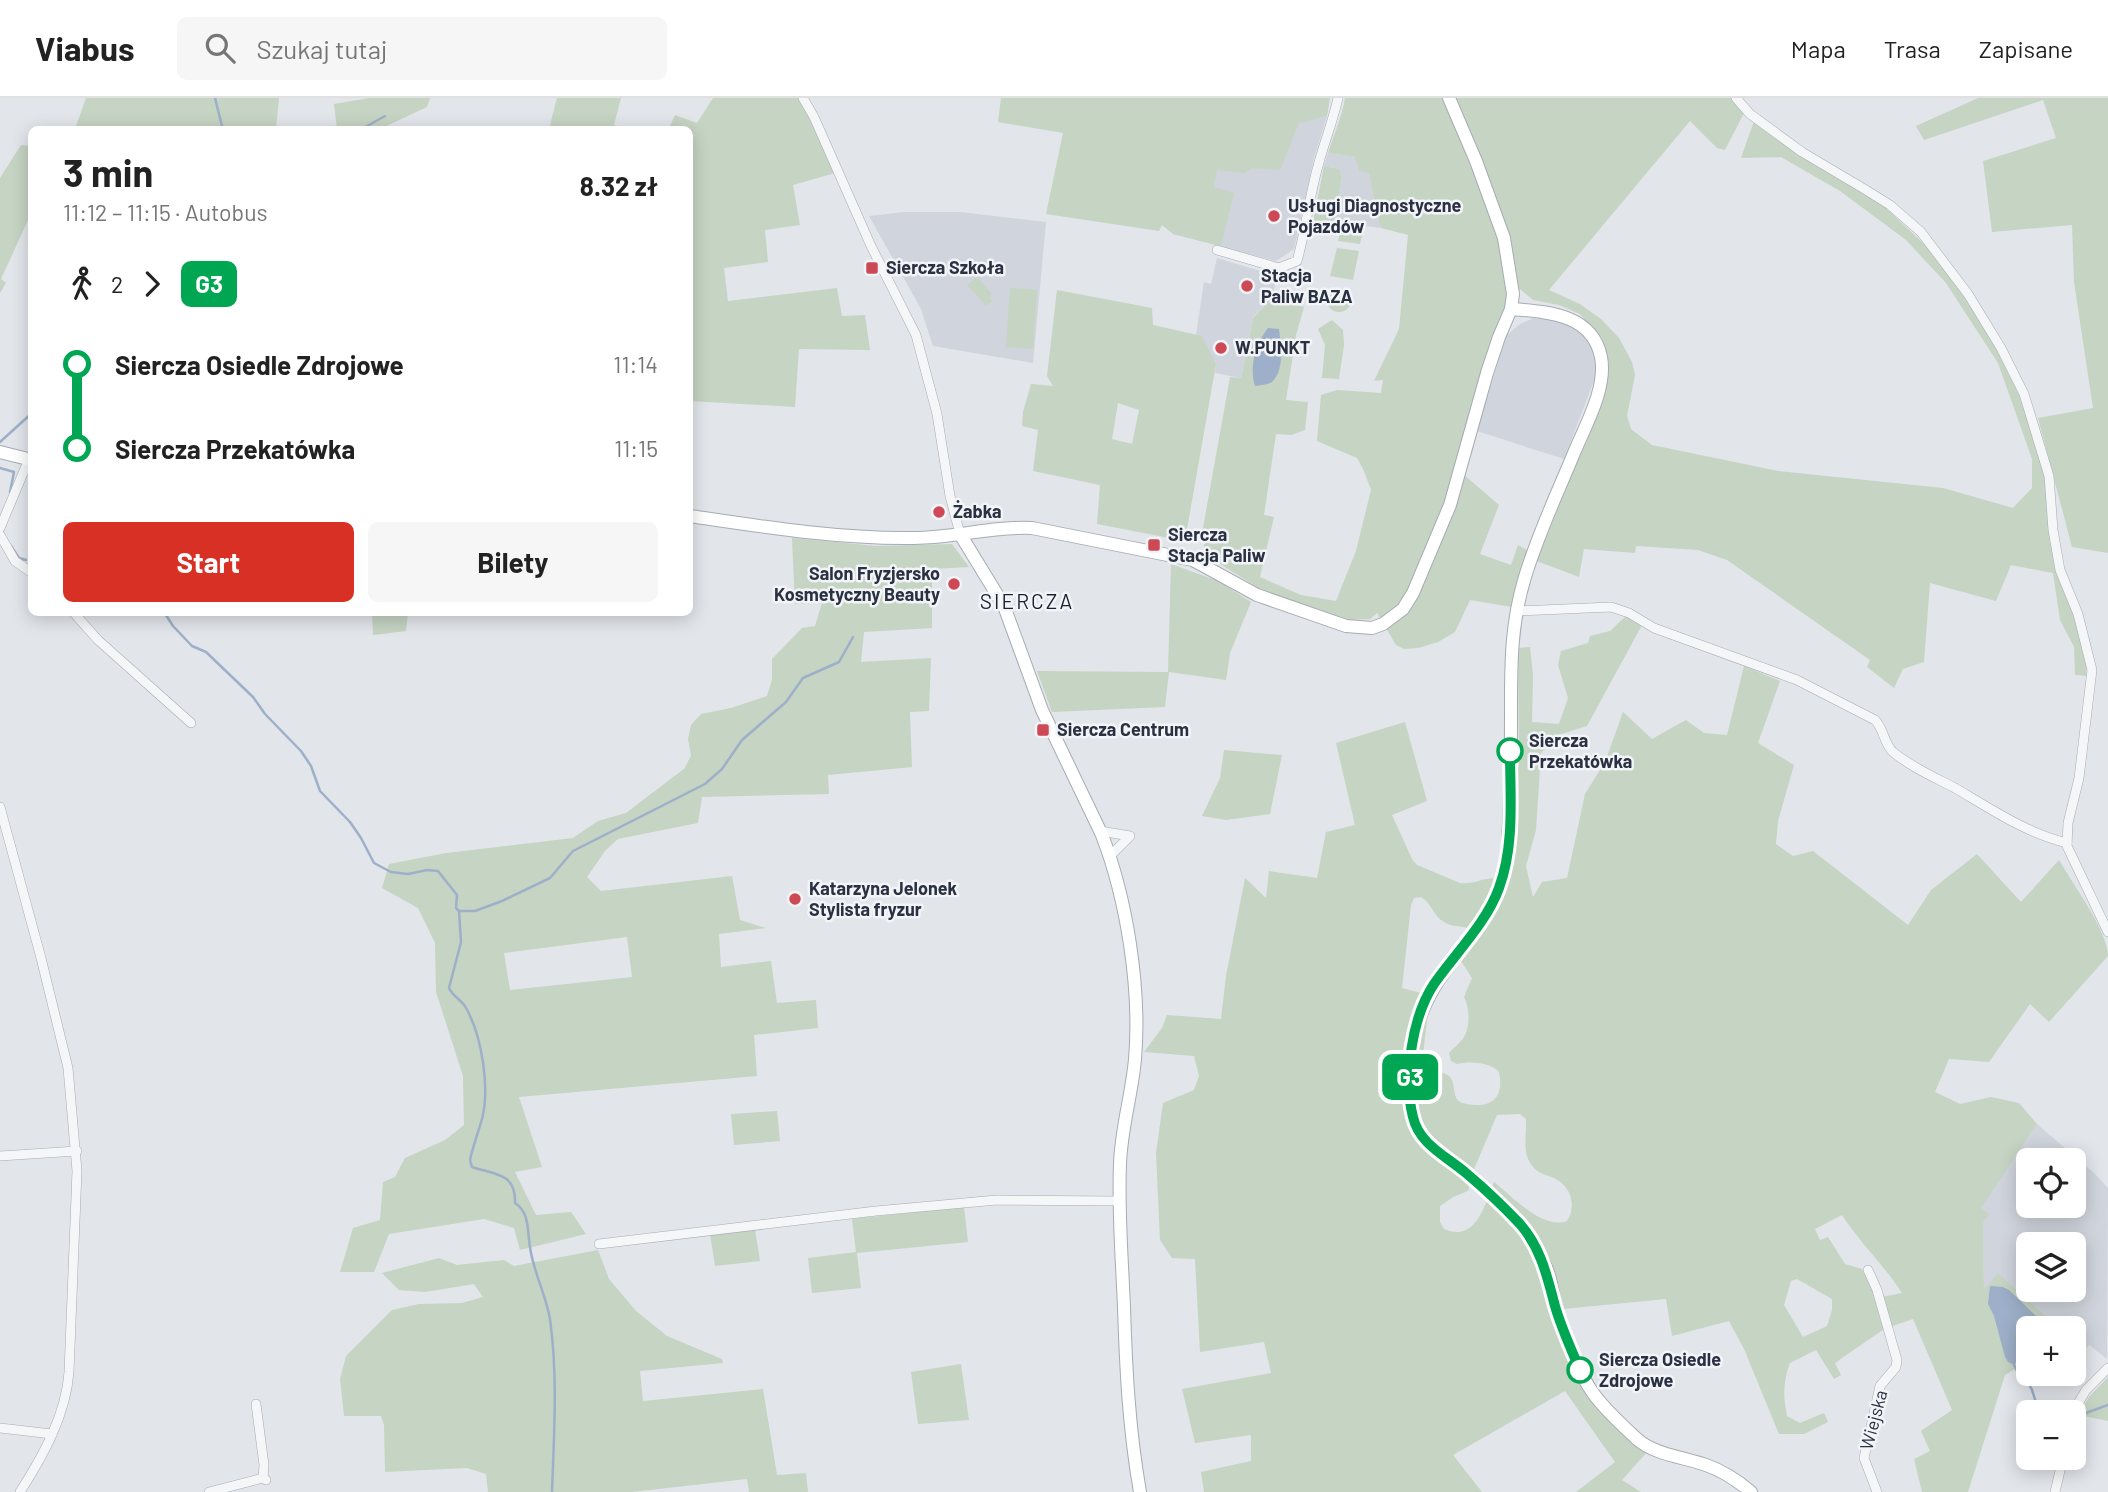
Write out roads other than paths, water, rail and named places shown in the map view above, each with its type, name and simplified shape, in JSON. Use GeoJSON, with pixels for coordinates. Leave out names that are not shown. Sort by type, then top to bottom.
{"type":"FeatureCollection","features":[{"type":"Feature","properties":{"kind":"street"},"geometry":{"type":"LineString","coordinates":[[803,98],[871,246],[918,339],[937,414],[950,496],[960,534],[1004,606],[1042,710],[1110,856],[1128,937],[1136,1005],[1135,1060],[1120,1160],[1119,1201],[1127,1406],[1140,1492]]}},
{"type":"Feature","properties":{"kind":"street"},"geometry":{"type":"LineString","coordinates":[[1217,250],[1279,268],[1297,261],[1318,165],[1338,98]]}},
{"type":"Feature","properties":{"kind":"street"},"geometry":{"type":"LineString","coordinates":[[693,516],[842,535],[918,538],[1032,528],[1193,561],[1257,595],[1346,626],[1372,628],[1383,624],[1403,609],[1413,593],[1445,517],[1487,373],[1511,309],[1511,276],[1504,238],[1476,161],[1448,98]]}},
{"type":"Feature","properties":{"kind":"street"},"geometry":{"type":"LineString","coordinates":[[1736,98],[1750,114],[1802,152],[1890,205],[1921,232],[1968,294],[2001,348],[2024,394],[2049,476],[2053,530],[2060,570],[2078,614],[2092,670],[2079,778],[2068,822],[2067,843],[2108,932]]}},
{"type":"Feature","properties":{"kind":"street"},"geometry":{"type":"LineString","coordinates":[[1511,309],[1548,311],[1579,323],[1595,341],[1602,366],[1601,382],[1536,546],[1516,611],[1511,659],[1508,847],[1503,877],[1493,901],[1435,983],[1421,1010],[1410,1066],[1413,1117],[1419,1132],[1431,1147],[1464,1171],[1522,1226],[1545,1266],[1574,1356],[1592,1392],[1640,1442],[1652,1449],[1721,1471],[1751,1492]]}},
{"type":"Feature","properties":{"kind":"street"},"geometry":{"type":"LineString","coordinates":[[0,452],[28,459]]}},
{"type":"Feature","properties":{"kind":"street"},"geometry":{"type":"LineString","coordinates":[[0,528],[28,464]]}},
{"type":"Feature","properties":{"kind":"street"},"geometry":{"type":"LineString","coordinates":[[0,535],[15,561],[28,570]]}},
{"type":"Feature","properties":{"kind":"street"},"geometry":{"type":"LineString","coordinates":[[1516,611],[1611,607],[1629,613],[1654,628],[1797,680],[1875,720],[1888,747],[1924,772],[2005,818],[2067,843]]}},
{"type":"Feature","properties":{"kind":"street"},"geometry":{"type":"LineString","coordinates":[[77,616],[98,640],[191,723]]}},
{"type":"Feature","properties":{"kind":"street"},"geometry":{"type":"LineString","coordinates":[[0,807],[68,1068],[77,1152],[65,1398],[52,1434],[20,1492]]}},
{"type":"Feature","properties":{"kind":"street"},"geometry":{"type":"LineString","coordinates":[[1100,831],[1130,836],[1110,856]]}},
{"type":"Feature","properties":{"kind":"street"},"geometry":{"type":"LineString","coordinates":[[0,1156],[77,1152]]}},
{"type":"Feature","properties":{"kind":"street"},"geometry":{"type":"LineString","coordinates":[[599,1244],[997,1200],[1119,1201]]}},
{"type":"Feature","properties":{"kind":"street","name":"Wiejska"},"geometry":{"type":"LineString","coordinates":[[1868,1270],[1877,1290],[1897,1360],[1896,1367],[1880,1386],[1864,1458],[1877,1492]]}},
{"type":"Feature","properties":{"kind":"street"},"geometry":{"type":"LineString","coordinates":[[2081,1400],[2108,1368]]}},
{"type":"Feature","properties":{"kind":"street"},"geometry":{"type":"LineString","coordinates":[[209,1492],[265,1480],[256,1404]]}},
{"type":"Feature","properties":{"kind":"street"},"geometry":{"type":"LineString","coordinates":[[0,1427],[52,1434]]}},
{"type":"Feature","properties":{"kind":"street"},"geometry":{"type":"LineString","coordinates":[[2055,1492],[2060,1470]]}},
{"type":"Feature","properties":{"kind":"water"},"geometry":{"type":"Polygon","coordinates":[[[1268,328],[1279,329],[1279,370],[1272,382],[1255,386],[1254,356],[1268,328]]]}},
{"type":"Feature","properties":{"kind":"water"},"geometry":{"type":"Polygon","coordinates":[[[1990,1286],[2003,1287],[2016,1297],[2016,1302],[2021,1302],[2036,1316],[2016,1316],[2014,1365],[2005,1357],[1988,1304],[1990,1286]]]}},
{"type":"Feature","properties":{"kind":"waterway"},"geometry":{"type":"LineString","coordinates":[[215,98],[222,126]]}},
{"type":"Feature","properties":{"kind":"waterway"},"geometry":{"type":"LineString","coordinates":[[367,126],[385,116]]}},
{"type":"Feature","properties":{"kind":"waterway"},"geometry":{"type":"LineString","coordinates":[[0,442],[28,417]]}},
{"type":"Feature","properties":{"kind":"waterway"},"geometry":{"type":"LineString","coordinates":[[0,468],[14,472],[10,492]]}},
{"type":"Feature","properties":{"kind":"waterway"},"geometry":{"type":"LineString","coordinates":[[11,546],[19,558],[26,560]]}},
{"type":"Feature","properties":{"kind":"waterway"},"geometry":{"type":"LineString","coordinates":[[167,616],[192,646],[206,652],[253,697],[265,714],[301,751],[311,766],[320,791],[350,822],[374,863],[391,872],[408,874],[438,871],[457,895],[461,942],[449,988],[464,1005],[472,1020],[485,1078],[482,1119],[470,1160],[472,1167],[496,1174],[508,1181],[512,1186],[515,1203],[527,1222],[532,1256],[550,1319],[554,1362],[552,1492]]}},
{"type":"Feature","properties":{"kind":"waterway"},"geometry":{"type":"LineString","coordinates":[[460,911],[475,911],[550,878],[573,851],[705,784],[722,769],[742,740],[786,702],[803,678],[839,662],[853,637]]}},
{"type":"Feature","properties":{"kind":"waterway"},"geometry":{"type":"LineString","coordinates":[[2014,1365],[2020,1377],[2026,1378],[2035,1400]]}},
{"type":"Feature","properties":{"kind":"waterway"},"geometry":{"type":"LineString","coordinates":[[2086,1413],[2108,1405]]}},
{"type":"Feature","properties":{"kind":"place","name":"Usługi Diagnostyczne Pojazdów"},"geometry":{"type":"Point","coordinates":[1274,216]}},
{"type":"Feature","properties":{"kind":"place","name":"Siercza Szkoła"},"geometry":{"type":"Point","coordinates":[872,268]}},
{"type":"Feature","properties":{"kind":"place","name":"Stacja Paliw BAZA"},"geometry":{"type":"Point","coordinates":[1247,286]}},
{"type":"Feature","properties":{"kind":"place","name":"W.PUNKT"},"geometry":{"type":"Point","coordinates":[1221,348]}},
{"type":"Feature","properties":{"kind":"place","name":"Żabka"},"geometry":{"type":"Point","coordinates":[939,512]}},
{"type":"Feature","properties":{"kind":"place","name":"Siercza Stacja Paliw"},"geometry":{"type":"Point","coordinates":[1154,545]}},
{"type":"Feature","properties":{"kind":"place","name":"Salon Fryzjersko Kosmetyczny Beauty"},"geometry":{"type":"Point","coordinates":[954,584]}},
{"type":"Feature","properties":{"kind":"place","name":"Siercza Centrum"},"geometry":{"type":"Point","coordinates":[1043,730]}},
{"type":"Feature","properties":{"kind":"place","name":"Siercza Przekatówka"},"geometry":{"type":"Point","coordinates":[1510,751]}},
{"type":"Feature","properties":{"kind":"place","name":"Katarzyna Jelonek Stylista fryzur"},"geometry":{"type":"Point","coordinates":[795,899]}},
{"type":"Feature","properties":{"kind":"place","name":"Siercza Osiedle Zdrojowe"},"geometry":{"type":"Point","coordinates":[1580,1370]}},
{"type":"Feature","properties":{"kind":"district","name":"SIERCZA"},"geometry":{"type":"Point","coordinates":[1027,602]}}]}
